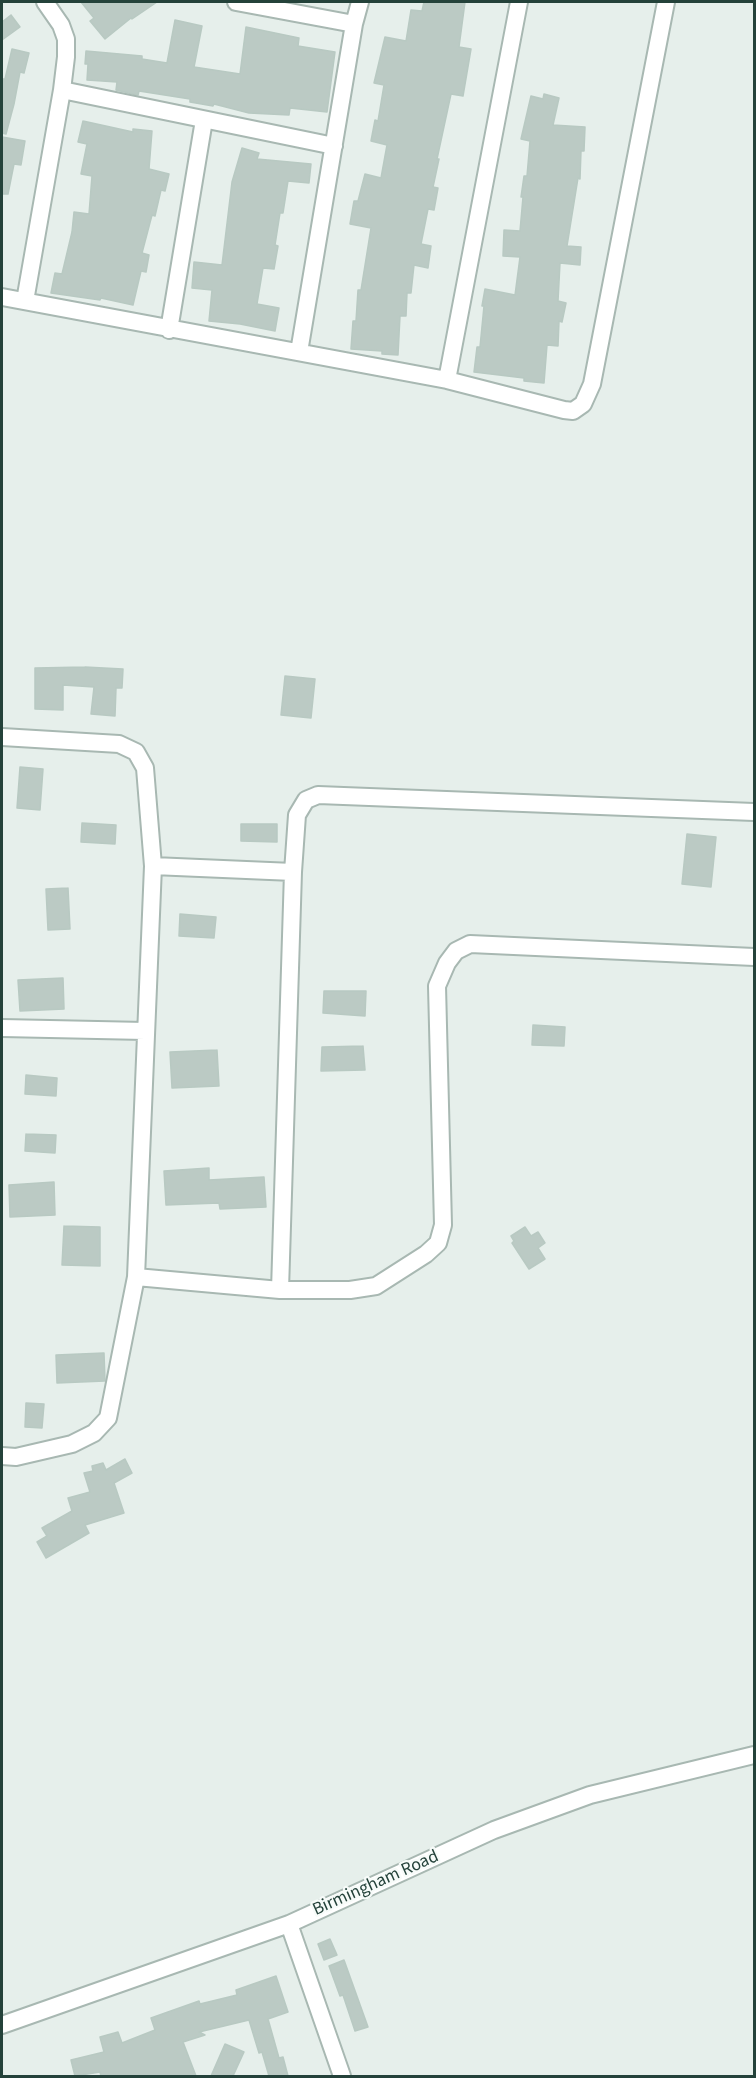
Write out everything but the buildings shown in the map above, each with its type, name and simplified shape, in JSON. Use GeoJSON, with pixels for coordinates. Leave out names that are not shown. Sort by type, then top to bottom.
{"type":"FeatureCollection","features":[{"type":"Feature","properties":{"kind":"street"},"geometry":{"type":"LineString","coordinates":[[25,301],[63,90],[66,57],[66,39],[61,24],[45,2]]}},
{"type":"Feature","properties":{"kind":"street"},"geometry":{"type":"LineString","coordinates":[[236,2],[354,24]]}},
{"type":"Feature","properties":{"kind":"street"},"geometry":{"type":"LineString","coordinates":[[299,352],[354,24],[360,2]]}},
{"type":"Feature","properties":{"kind":"street"},"geometry":{"type":"LineString","coordinates":[[447,380],[519,2]]}},
{"type":"Feature","properties":{"kind":"street"},"geometry":{"type":"LineString","coordinates":[[2,297],[169,330],[447,380],[573,411],[583,404],[592,384],[666,2]]}},
{"type":"Feature","properties":{"kind":"street"},"geometry":{"type":"LineString","coordinates":[[63,90],[334,146]]}},
{"type":"Feature","properties":{"kind":"street"},"geometry":{"type":"LineString","coordinates":[[169,330],[204,120]]}},
{"type":"Feature","properties":{"kind":"street"},"geometry":{"type":"LineString","coordinates":[[2,737],[119,744],[136,752],[145,768],[153,866],[136,1277],[108,1418],[94,1433],[72,1444],[16,1456],[2,1456]]}},
{"type":"Feature","properties":{"kind":"street"},"geometry":{"type":"LineString","coordinates":[[280,1290],[293,872],[297,815],[306,800],[318,795],[754,812]]}},
{"type":"Feature","properties":{"kind":"street"},"geometry":{"type":"LineString","coordinates":[[153,866],[293,872]]}},
{"type":"Feature","properties":{"kind":"street"},"geometry":{"type":"LineString","coordinates":[[136,1277],[280,1290],[350,1290],[376,1286],[426,1254],[438,1243],[443,1225],[437,986],[447,963],[456,951],[470,944],[754,957]]}},
{"type":"Feature","properties":{"kind":"street"},"geometry":{"type":"LineString","coordinates":[[2,1028],[145,1030]]}},
{"type":"Feature","properties":{"kind":"street","name":"Birmingham Road"},"geometry":{"type":"LineString","coordinates":[[2,2025],[289,1924],[494,1830],[590,1795],[754,1755]]}},
{"type":"Feature","properties":{"kind":"street"},"geometry":{"type":"LineString","coordinates":[[289,1924],[342,2076]]}}]}
